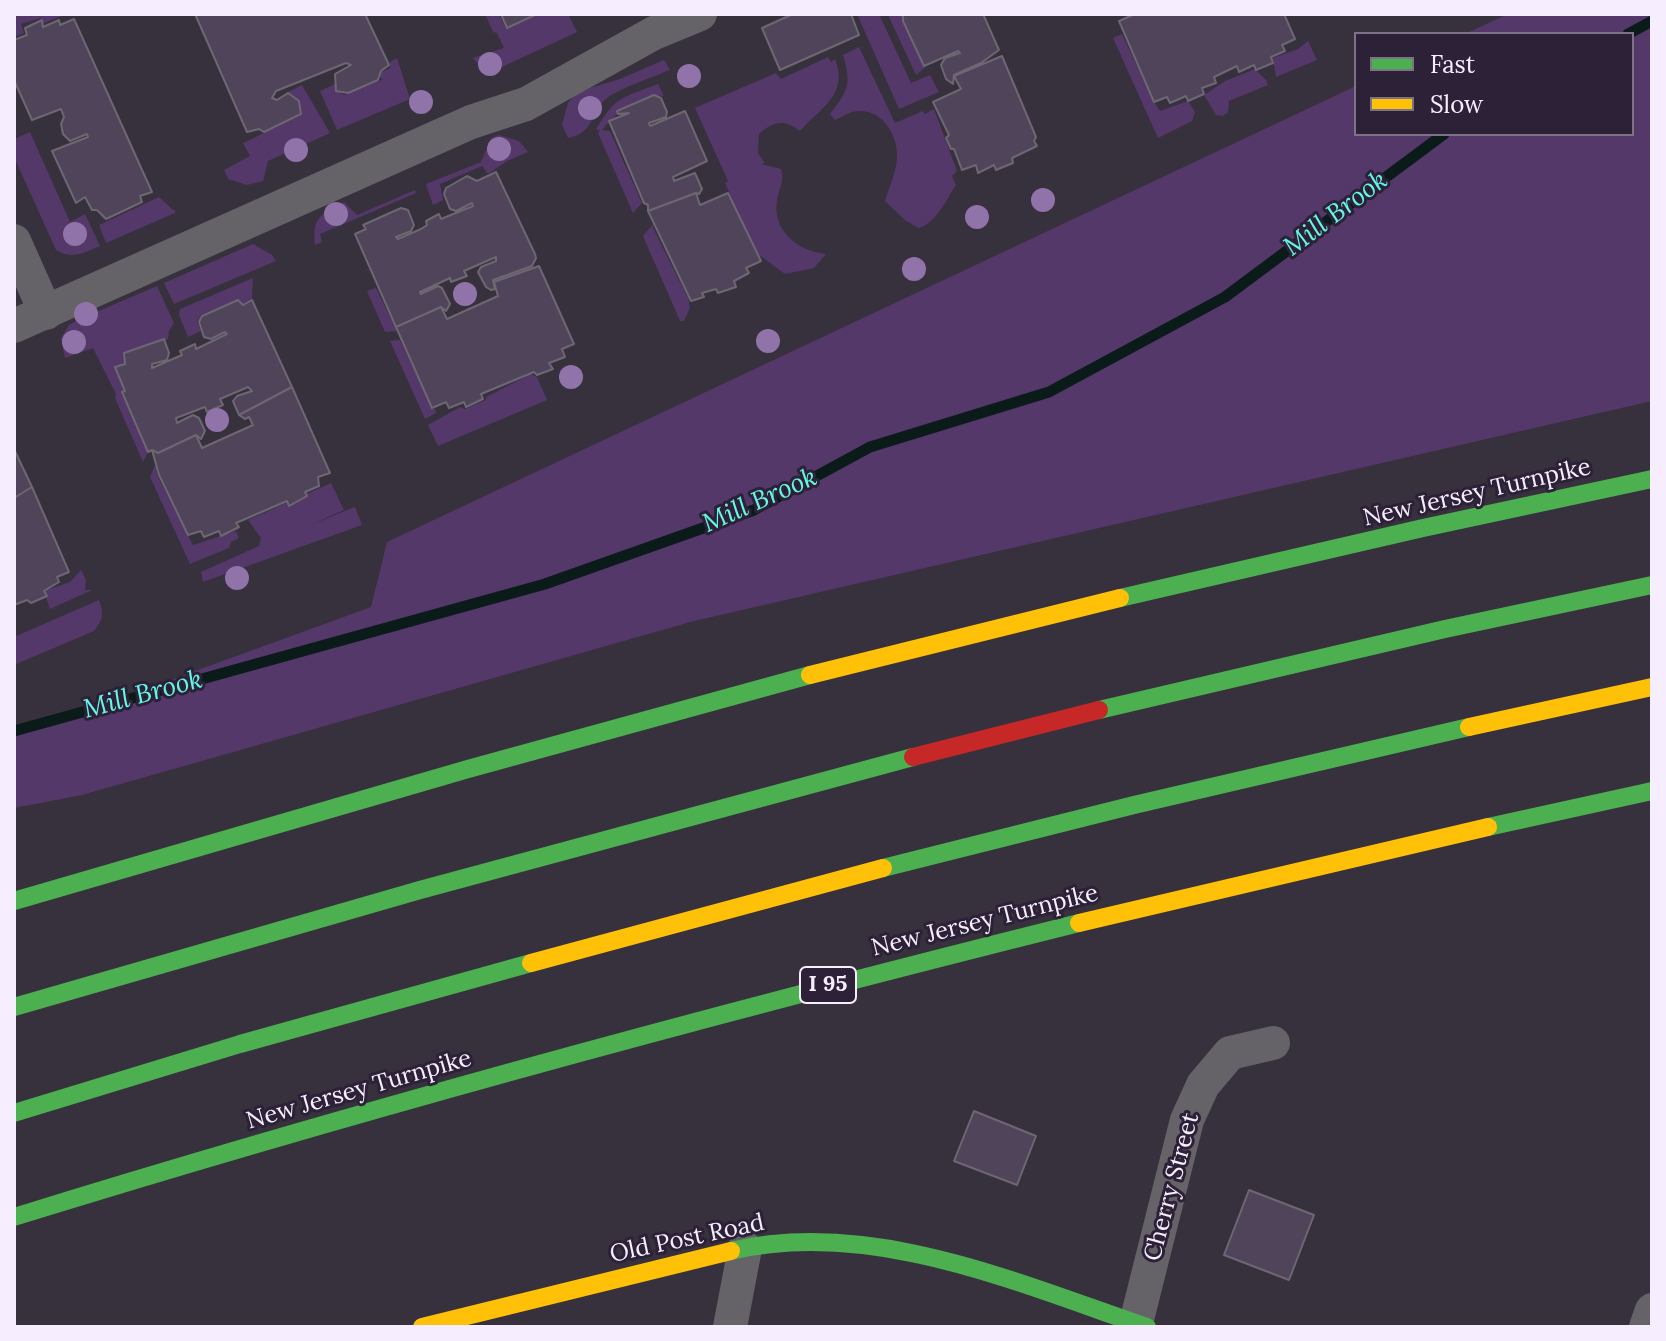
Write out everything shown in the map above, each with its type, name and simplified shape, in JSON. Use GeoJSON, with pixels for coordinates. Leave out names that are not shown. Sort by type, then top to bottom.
{"type":"FeatureCollection","features":[{"type":"Feature","properties":{"kind":"main road","name":"New Jersey Turnpike"},"geometry":{"type":"LineString","coordinates":[[14,901],[365,798],[758,689],[1128,597],[1514,507],[1652,479]]}},
{"type":"Feature","properties":{"kind":"main road"},"geometry":{"type":"LineString","coordinates":[[14,1007],[388,897],[771,792],[1156,697],[1652,585]]}},
{"type":"Feature","properties":{"kind":"main road"},"geometry":{"type":"LineString","coordinates":[[14,1113],[414,995],[782,894],[1172,795],[1652,687]]}},
{"type":"Feature","properties":{"kind":"main road","name":"New Jersey Turnpike"},"geometry":{"type":"LineString","coordinates":[[14,1217],[437,1092],[789,995],[1198,893],[1652,791]]}},
{"type":"Feature","properties":{"kind":"main road","name":"Old Post Road"},"geometry":{"type":"LineString","coordinates":[[422,1327],[745,1248],[802,1242],[862,1245],[961,1264],[1140,1326]]}},
{"type":"Feature","properties":{"kind":"street"},"geometry":{"type":"LineString","coordinates":[[14,326],[471,122],[526,104],[654,33],[700,14]]}},
{"type":"Feature","properties":{"kind":"street"},"geometry":{"type":"LineString","coordinates":[[14,241],[46,313]]}},
{"type":"Feature","properties":{"kind":"street","name":"Cherry Street"},"geometry":{"type":"LineString","coordinates":[[1140,1326],[1187,1120],[1203,1085],[1230,1053],[1273,1043]]}},
{"type":"Feature","properties":{"kind":"street"},"geometry":{"type":"LineString","coordinates":[[730,1327],[745,1248]]}},
{"type":"Feature","properties":{"kind":"street"},"geometry":{"type":"LineString","coordinates":[[1646,1327],[1652,1310]]}},
{"type":"Feature","properties":{"kind":"shaded area"},"geometry":{"type":"Polygon","coordinates":[[[14,14],[67,14],[44,23],[41,18],[21,24],[24,33],[14,37],[14,14]]]}},
{"type":"Feature","properties":{"kind":"shaded area"},"geometry":{"type":"Polygon","coordinates":[[[485,14],[499,14],[506,29],[538,14],[568,14],[577,32],[487,74],[473,58],[504,48],[485,14]]]}},
{"type":"Feature","properties":{"kind":"shaded area"},"geometry":{"type":"Polygon","coordinates":[[[857,14],[879,14],[911,83],[930,75],[939,92],[899,109],[857,14]]]}},
{"type":"Feature","properties":{"kind":"shaded area"},"geometry":{"type":"Polygon","coordinates":[[[903,14],[903,21],[924,66],[929,64],[916,75],[888,15],[903,14]]]}},
{"type":"Feature","properties":{"kind":"shaded area"},"geometry":{"type":"Polygon","coordinates":[[[1508,14],[1652,14],[1652,401],[694,621],[82,795],[14,808],[14,737],[371,607],[387,542],[1354,87],[1354,136],[1634,136],[1634,32],[1469,32],[1508,14]]]}},
{"type":"Feature","properties":{"kind":"shaded area"},"geometry":{"type":"Polygon","coordinates":[[[1122,34],[1160,111],[1188,101],[1195,112],[1192,121],[1158,138],[1113,38],[1122,34]]]}},
{"type":"Feature","properties":{"kind":"shaded area"},"geometry":{"type":"Polygon","coordinates":[[[1308,41],[1317,60],[1276,77],[1273,58],[1298,49],[1308,41]]]}},
{"type":"Feature","properties":{"kind":"shaded area"},"geometry":{"type":"Polygon","coordinates":[[[859,47],[895,123],[934,109],[957,171],[952,176],[956,185],[940,210],[931,221],[919,228],[906,221],[885,201],[897,159],[895,140],[886,124],[879,117],[862,111],[835,120],[830,114],[847,87],[843,55],[859,47]]]}},
{"type":"Feature","properties":{"kind":"shaded area"},"geometry":{"type":"Polygon","coordinates":[[[828,57],[831,62],[835,59],[838,71],[836,91],[831,100],[800,131],[779,123],[759,134],[758,153],[765,163],[761,164],[781,169],[782,173],[777,211],[783,230],[797,244],[826,254],[814,268],[785,274],[755,252],[695,108],[776,73],[781,79],[828,57]]]}},
{"type":"Feature","properties":{"kind":"shaded area"},"geometry":{"type":"Polygon","coordinates":[[[397,58],[410,99],[337,130],[320,91],[335,84],[338,92],[345,95],[382,80],[379,73],[390,68],[390,62],[397,58]]]}},
{"type":"Feature","properties":{"kind":"shaded area"},"geometry":{"type":"Polygon","coordinates":[[[664,60],[670,70],[611,95],[601,104],[583,132],[568,138],[562,125],[568,103],[577,92],[620,79],[664,60]]]}},
{"type":"Feature","properties":{"kind":"shaded area"},"geometry":{"type":"Polygon","coordinates":[[[1255,69],[1268,85],[1229,101],[1228,112],[1223,116],[1216,115],[1204,95],[1225,81],[1255,69]]]}},
{"type":"Feature","properties":{"kind":"shaded area"},"geometry":{"type":"Polygon","coordinates":[[[658,84],[664,96],[646,98],[630,105],[602,130],[610,131],[642,203],[633,213],[598,133],[600,131],[596,129],[621,99],[658,84]]]}},
{"type":"Feature","properties":{"kind":"shaded area"},"geometry":{"type":"Polygon","coordinates":[[[302,85],[330,133],[268,161],[263,181],[247,185],[228,179],[224,170],[250,156],[243,143],[302,115],[300,101],[288,92],[302,85]]]}},
{"type":"Feature","properties":{"kind":"shaded area"},"geometry":{"type":"Polygon","coordinates":[[[30,132],[70,222],[85,214],[100,246],[73,255],[56,250],[14,157],[14,139],[30,132]]]}},
{"type":"Feature","properties":{"kind":"shaded area"},"geometry":{"type":"Polygon","coordinates":[[[499,135],[519,141],[528,152],[488,174],[482,166],[440,184],[443,200],[433,205],[426,184],[481,162],[491,138],[499,135]]]}},
{"type":"Feature","properties":{"kind":"shaded area"},"geometry":{"type":"Polygon","coordinates":[[[415,190],[416,193],[320,234],[322,242],[315,245],[317,222],[329,210],[344,202],[357,215],[415,190]]]}},
{"type":"Feature","properties":{"kind":"shaded area"},"geometry":{"type":"Polygon","coordinates":[[[159,197],[175,213],[106,243],[99,225],[159,197]]]}},
{"type":"Feature","properties":{"kind":"shaded area"},"geometry":{"type":"Polygon","coordinates":[[[653,224],[688,298],[690,308],[684,321],[680,321],[643,236],[653,224]]]}},
{"type":"Feature","properties":{"kind":"shaded area"},"geometry":{"type":"Polygon","coordinates":[[[253,244],[272,255],[276,261],[174,304],[164,283],[253,244]]]}},
{"type":"Feature","properties":{"kind":"shaded area"},"geometry":{"type":"Polygon","coordinates":[[[253,278],[252,299],[243,304],[238,300],[201,315],[197,322],[201,331],[188,337],[179,315],[180,309],[253,278]]]}},
{"type":"Feature","properties":{"kind":"shaded area"},"geometry":{"type":"Polygon","coordinates":[[[157,286],[174,323],[168,339],[124,353],[125,391],[122,393],[148,452],[143,462],[115,398],[116,394],[93,348],[65,358],[61,338],[69,325],[80,319],[157,286]]]}},
{"type":"Feature","properties":{"kind":"shaded area"},"geometry":{"type":"Polygon","coordinates":[[[376,288],[397,331],[385,332],[367,291],[376,288]]]}},
{"type":"Feature","properties":{"kind":"shaded area"},"geometry":{"type":"Polygon","coordinates":[[[400,340],[435,409],[436,413],[425,419],[390,341],[400,340]]]}},
{"type":"Feature","properties":{"kind":"shaded area"},"geometry":{"type":"Polygon","coordinates":[[[531,374],[537,377],[547,400],[438,446],[428,425],[460,407],[465,409],[486,400],[486,397],[531,374]]]}},
{"type":"Feature","properties":{"kind":"shaded area"},"geometry":{"type":"Polygon","coordinates":[[[155,465],[158,477],[193,545],[236,531],[239,538],[231,542],[229,548],[190,564],[150,477],[155,465]]]}},
{"type":"Feature","properties":{"kind":"shaded area"},"geometry":{"type":"Polygon","coordinates":[[[331,483],[344,510],[310,525],[355,507],[362,525],[203,582],[201,572],[259,546],[261,538],[248,520],[331,483]]]}},
{"type":"Feature","properties":{"kind":"shaded area"},"geometry":{"type":"Polygon","coordinates":[[[81,570],[86,580],[85,590],[92,590],[50,609],[44,591],[70,582],[81,570]]]}},
{"type":"Feature","properties":{"kind":"shaded area"},"geometry":{"type":"Polygon","coordinates":[[[99,600],[102,616],[94,631],[14,665],[14,637],[99,600]]]}},
{"type":"Feature","properties":{"kind":"building"},"geometry":{"type":"Polygon","coordinates":[[[195,14],[365,14],[389,65],[381,71],[378,80],[348,93],[336,91],[335,74],[351,65],[346,63],[276,91],[272,98],[277,100],[288,93],[299,101],[301,114],[264,132],[259,129],[247,132],[195,14]]]}},
{"type":"Feature","properties":{"kind":"building"},"geometry":{"type":"Polygon","coordinates":[[[501,14],[537,14],[507,28],[501,14]]]}},
{"type":"Feature","properties":{"kind":"building"},"geometry":{"type":"Polygon","coordinates":[[[793,14],[851,14],[859,35],[780,70],[762,28],[793,14]]]}},
{"type":"Feature","properties":{"kind":"building"},"geometry":{"type":"Polygon","coordinates":[[[903,14],[983,14],[999,50],[981,63],[954,75],[953,84],[946,79],[941,65],[945,58],[960,53],[958,51],[924,66],[903,21],[903,14]]]}},
{"type":"Feature","properties":{"kind":"building"},"geometry":{"type":"Polygon","coordinates":[[[1135,14],[1284,14],[1295,39],[1282,45],[1285,51],[1271,57],[1273,63],[1256,70],[1254,65],[1239,72],[1237,66],[1214,77],[1216,83],[1202,88],[1204,94],[1188,101],[1186,96],[1170,103],[1167,97],[1154,102],[1119,21],[1135,14]]]}},
{"type":"Feature","properties":{"kind":"building"},"geometry":{"type":"Polygon","coordinates":[[[74,19],[152,192],[140,196],[142,202],[106,219],[97,210],[92,210],[85,197],[76,203],[52,151],[88,137],[87,134],[70,141],[63,134],[61,109],[32,120],[14,80],[14,40],[27,35],[25,28],[42,20],[43,27],[59,20],[60,25],[74,19]]]}},
{"type":"Feature","properties":{"kind":"building"},"geometry":{"type":"Polygon","coordinates":[[[1002,56],[1037,146],[1012,158],[1013,163],[996,170],[994,165],[978,173],[976,165],[962,170],[933,102],[961,89],[954,76],[1002,56]]]}},
{"type":"Feature","properties":{"kind":"building"},"geometry":{"type":"Polygon","coordinates":[[[654,95],[661,98],[667,112],[666,117],[649,123],[650,126],[685,111],[707,161],[673,177],[674,181],[695,173],[702,189],[699,194],[648,211],[609,121],[629,113],[618,114],[617,111],[654,95]]]}},
{"type":"Feature","properties":{"kind":"building"},"geometry":{"type":"Polygon","coordinates":[[[496,172],[535,254],[532,266],[493,280],[495,289],[491,290],[478,272],[481,267],[496,261],[496,257],[464,271],[467,276],[451,282],[450,278],[420,292],[438,286],[442,288],[450,304],[446,311],[441,307],[396,327],[355,234],[366,229],[363,225],[401,208],[408,210],[414,225],[411,231],[396,237],[398,239],[421,229],[427,225],[426,221],[439,214],[441,219],[473,206],[472,203],[456,211],[450,209],[444,194],[446,188],[467,176],[477,181],[496,172]]]}},
{"type":"Feature","properties":{"kind":"building"},"geometry":{"type":"Polygon","coordinates":[[[696,193],[700,205],[728,193],[761,261],[746,268],[749,273],[734,281],[736,287],[718,293],[716,289],[702,293],[704,297],[691,301],[648,211],[696,193]]]}},
{"type":"Feature","properties":{"kind":"building"},"geometry":{"type":"Polygon","coordinates":[[[539,266],[574,344],[562,349],[565,357],[549,363],[553,369],[537,375],[534,372],[481,394],[483,399],[466,407],[464,402],[449,408],[446,402],[432,408],[396,327],[441,307],[447,319],[498,296],[494,282],[539,266]]]}},
{"type":"Feature","properties":{"kind":"building"},"geometry":{"type":"Polygon","coordinates":[[[238,300],[243,305],[252,300],[292,387],[239,415],[233,401],[237,396],[252,391],[248,387],[220,399],[223,405],[207,412],[205,407],[176,418],[177,423],[193,415],[199,418],[205,431],[201,439],[196,435],[158,453],[148,452],[122,392],[125,391],[115,367],[125,364],[124,353],[164,339],[169,353],[167,360],[152,364],[152,368],[182,355],[180,351],[195,344],[196,349],[227,334],[225,332],[211,339],[204,337],[199,322],[202,316],[238,300]]]}},
{"type":"Feature","properties":{"kind":"building"},"geometry":{"type":"Polygon","coordinates":[[[292,387],[330,473],[318,477],[319,486],[305,492],[307,496],[289,506],[287,501],[236,523],[239,527],[221,536],[219,531],[204,537],[201,531],[188,535],[159,475],[152,450],[158,453],[196,435],[202,448],[253,425],[249,417],[245,419],[239,415],[292,387]]]}},
{"type":"Feature","properties":{"kind":"building"},"geometry":{"type":"Polygon","coordinates":[[[14,449],[32,487],[14,498],[14,449]]]}},
{"type":"Feature","properties":{"kind":"building"},"geometry":{"type":"Polygon","coordinates":[[[32,487],[69,572],[57,577],[59,582],[44,591],[47,596],[31,603],[27,600],[14,605],[14,498],[32,487]]]}},
{"type":"Feature","properties":{"kind":"building"},"geometry":{"type":"Polygon","coordinates":[[[974,1111],[1036,1136],[1017,1185],[954,1161],[974,1111]]]}},
{"type":"Feature","properties":{"kind":"building"},"geometry":{"type":"Polygon","coordinates":[[[1249,1190],[1314,1215],[1289,1280],[1224,1255],[1249,1190]]]}},
{"type":"Feature","properties":{"kind":"waterway","name":"Mill Brook"},"geometry":{"type":"LineString","coordinates":[[1632,32],[1652,21]]}},
{"type":"Feature","properties":{"kind":"waterway","name":"Mill Brook"},"geometry":{"type":"LineString","coordinates":[[14,731],[545,584],[754,510],[870,447],[1049,392],[1225,297],[1441,136]]}},
{"type":"Feature","properties":{"kind":"traffic: fast"},"geometry":{"type":"LineString","coordinates":[[1120,598],[1652,479]]}},
{"type":"Feature","properties":{"kind":"traffic: fast"},"geometry":{"type":"LineString","coordinates":[[1099,710],[1445,629],[1652,585]]}},
{"type":"Feature","properties":{"kind":"traffic: fast"},"geometry":{"type":"LineString","coordinates":[[14,901],[468,769],[810,675]]}},
{"type":"Feature","properties":{"kind":"traffic: fast"},"geometry":{"type":"LineString","coordinates":[[883,868],[1134,805],[1469,727]]}},
{"type":"Feature","properties":{"kind":"traffic: fast"},"geometry":{"type":"LineString","coordinates":[[14,1007],[420,890],[913,757]]}},
{"type":"Feature","properties":{"kind":"traffic: fast"},"geometry":{"type":"LineString","coordinates":[[1488,827],[1652,791]]}},
{"type":"Feature","properties":{"kind":"traffic: fast"},"geometry":{"type":"LineString","coordinates":[[14,1217],[545,1062],[1079,923]]}},
{"type":"Feature","properties":{"kind":"traffic: fast"},"geometry":{"type":"LineString","coordinates":[[14,1113],[240,1044],[531,963]]}},
{"type":"Feature","properties":{"kind":"traffic: fast"},"geometry":{"type":"LineString","coordinates":[[731,1251],[783,1243],[836,1243],[890,1249],[995,1275],[1147,1327]]}},
{"type":"Feature","properties":{"kind":"traffic: slow"},"geometry":{"type":"LineString","coordinates":[[810,675],[1120,598]]}},
{"type":"Feature","properties":{"kind":"traffic: slow"},"geometry":{"type":"LineString","coordinates":[[1469,727],[1652,687]]}},
{"type":"Feature","properties":{"kind":"traffic: slow"},"geometry":{"type":"LineString","coordinates":[[1079,923],[1488,827]]}},
{"type":"Feature","properties":{"kind":"traffic: slow"},"geometry":{"type":"LineString","coordinates":[[531,963],[883,868]]}},
{"type":"Feature","properties":{"kind":"traffic: slow"},"geometry":{"type":"LineString","coordinates":[[422,1327],[731,1251]]}},
{"type":"Feature","properties":{"kind":"traffic: jam"},"geometry":{"type":"LineString","coordinates":[[913,757],[1099,710]]}}]}
